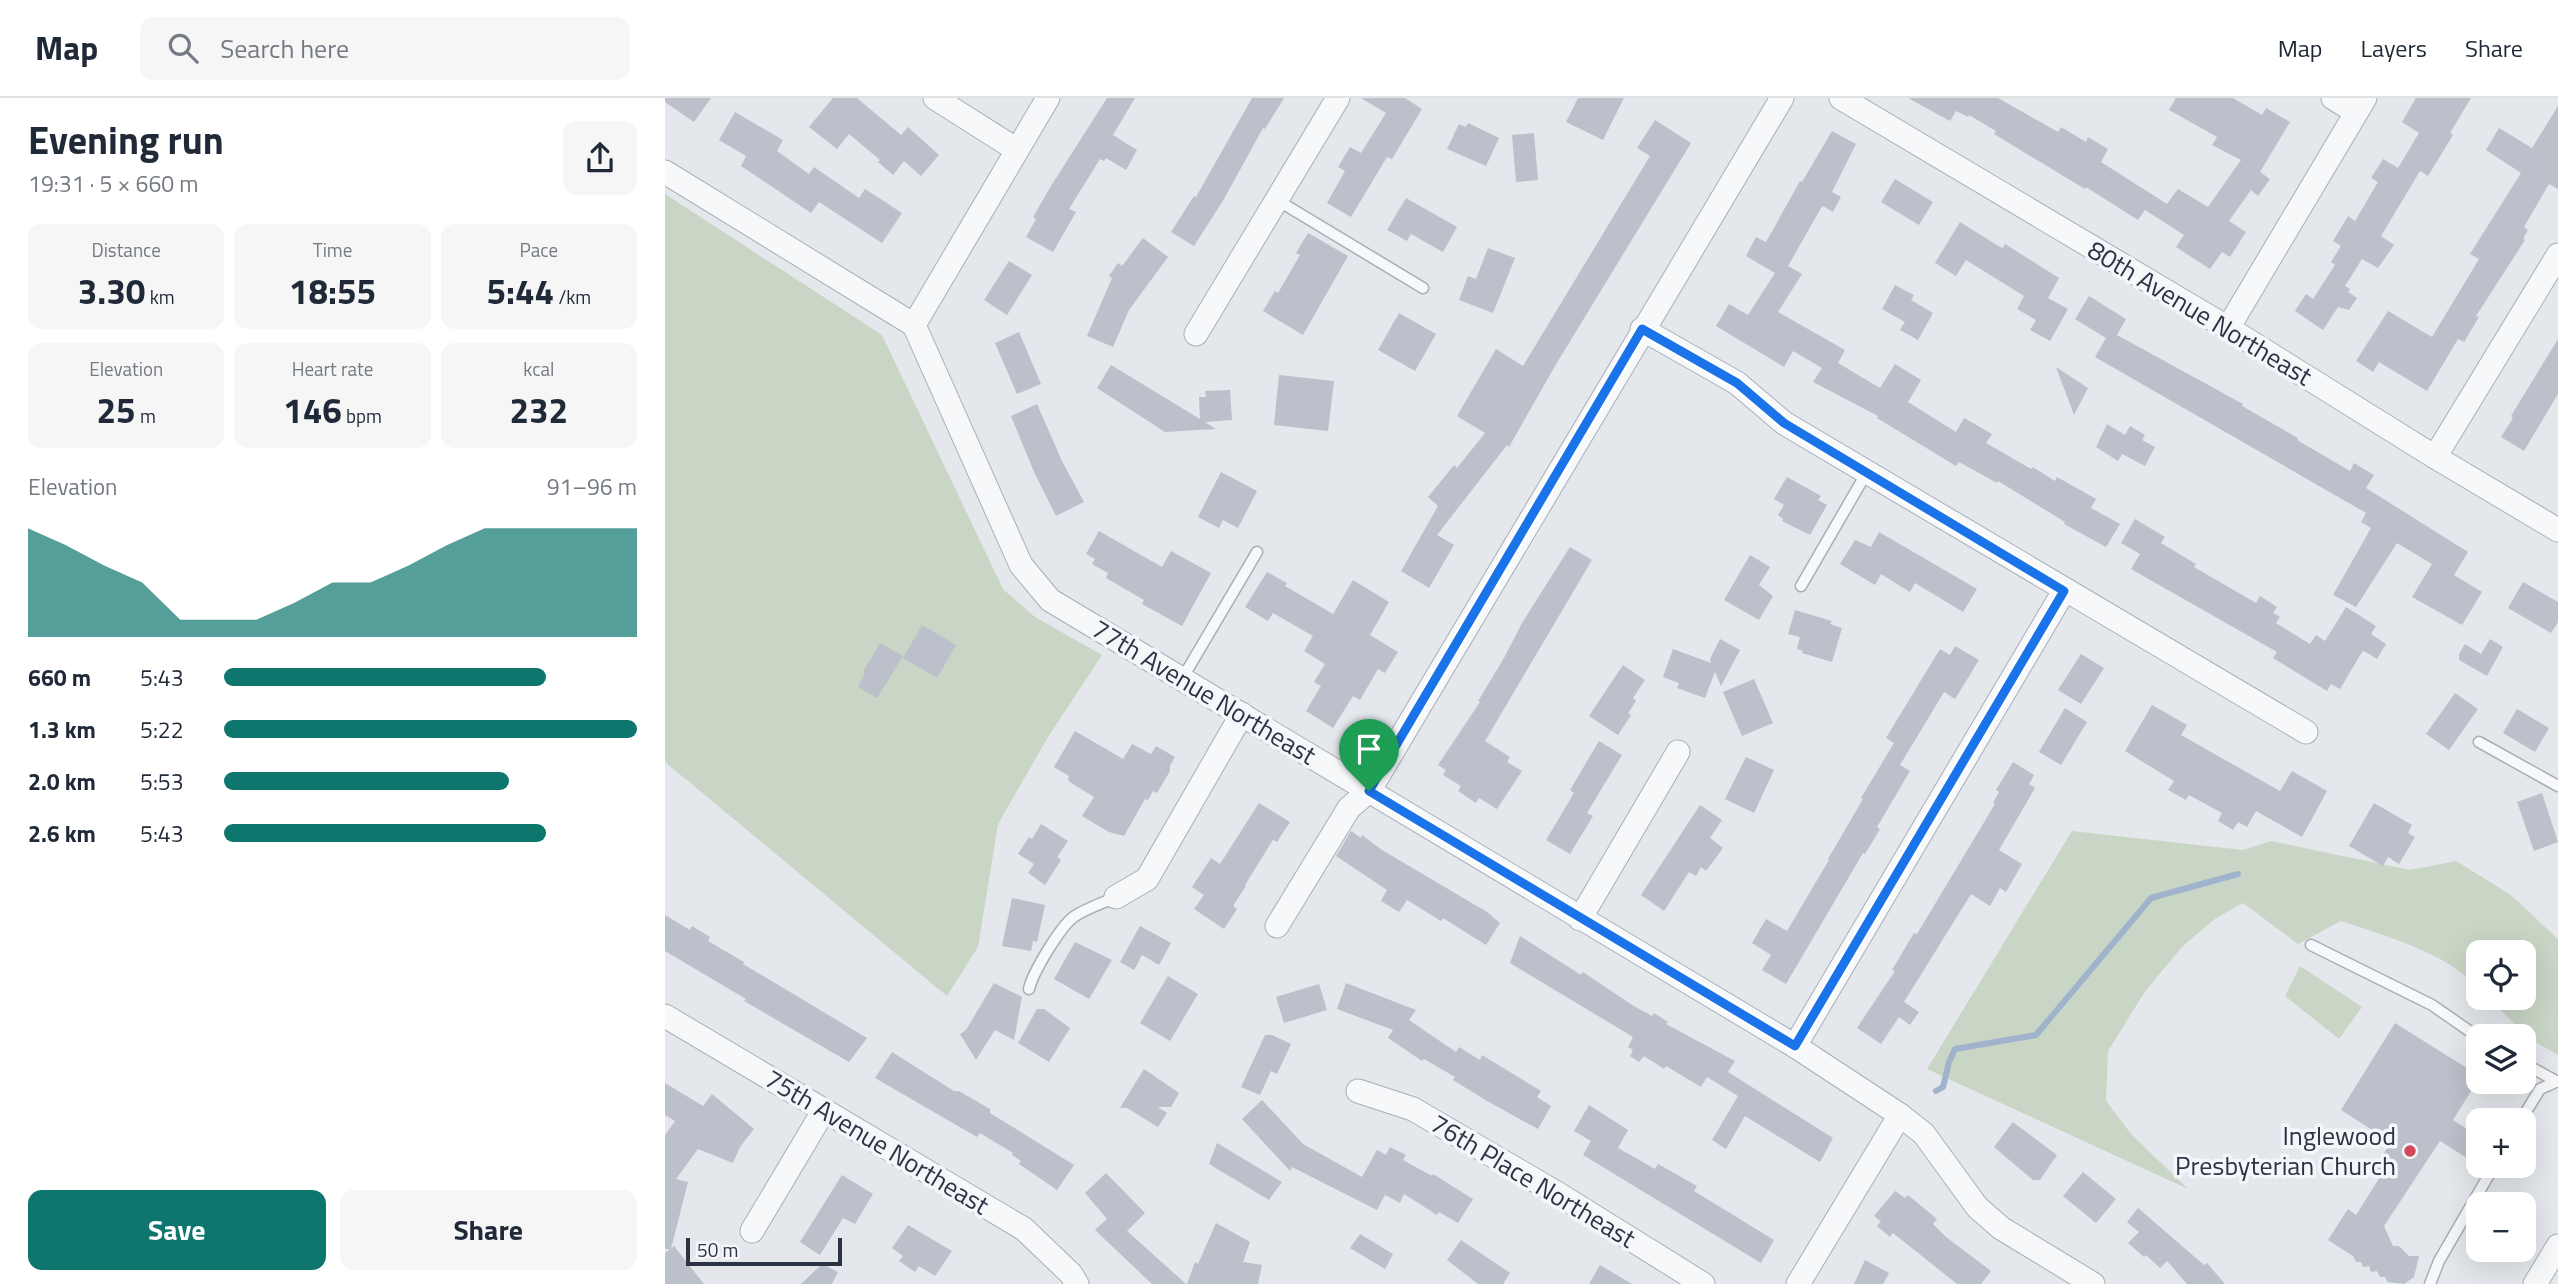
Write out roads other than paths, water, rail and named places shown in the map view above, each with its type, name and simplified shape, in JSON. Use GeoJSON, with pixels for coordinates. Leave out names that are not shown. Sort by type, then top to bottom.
{"type":"FeatureCollection","features":[{"type":"Feature","properties":{"kind":"street"},"geometry":{"type":"LineString","coordinates":[[935,98],[1017,150]]}},
{"type":"Feature","properties":{"kind":"street"},"geometry":{"type":"LineString","coordinates":[[665,172],[914,325],[1048,98]]}},
{"type":"Feature","properties":{"kind":"street"},"geometry":{"type":"LineString","coordinates":[[1196,334],[1338,98]]}},
{"type":"Feature","properties":{"kind":"street"},"geometry":{"type":"LineString","coordinates":[[1277,926],[1349,808],[1369,791],[1782,98]]}},
{"type":"Feature","properties":{"kind":"street","name":"80th Avenue Northeast"},"geometry":{"type":"LineString","coordinates":[[1840,98],[2228,328],[2558,530]]}},
{"type":"Feature","properties":{"kind":"street"},"geometry":{"type":"LineString","coordinates":[[2228,328],[2361,105],[2333,98]]}},
{"type":"Feature","properties":{"kind":"street"},"geometry":{"type":"LineString","coordinates":[[2435,457],[2558,255]]}},
{"type":"Feature","properties":{"kind":"street","name":"77th Avenue Northeast"},"geometry":{"type":"LineString","coordinates":[[914,325],[1021,565],[1050,600],[1795,1046],[1900,1115],[1924,1134],[1977,1207],[2001,1228],[2093,1284]]}},
{"type":"Feature","properties":{"kind":"street"},"geometry":{"type":"LineString","coordinates":[[1642,329],[1737,383],[1784,423],[2064,591],[2303,739]]}},
{"type":"Feature","properties":{"kind":"street"},"geometry":{"type":"LineString","coordinates":[[1795,1046],[2064,591]]}},
{"type":"Feature","properties":{"kind":"street"},"geometry":{"type":"LineString","coordinates":[[1116,897],[1147,879],[1242,714]]}},
{"type":"Feature","properties":{"kind":"street"},"geometry":{"type":"LineString","coordinates":[[1580,919],[1678,752]]}},
{"type":"Feature","properties":{"kind":"street","name":"75th Avenue Northeast"},"geometry":{"type":"LineString","coordinates":[[665,1016],[1024,1229],[1071,1274],[1077,1284]]}},
{"type":"Feature","properties":{"kind":"street","name":"76th Place Northeast"},"geometry":{"type":"LineString","coordinates":[[1358,1091],[1413,1109],[1703,1284]]}},
{"type":"Feature","properties":{"kind":"street"},"geometry":{"type":"LineString","coordinates":[[752,1230],[824,1110]]}},
{"type":"Feature","properties":{"kind":"street"},"geometry":{"type":"LineString","coordinates":[[1798,1284],[1900,1115]]}},
{"type":"Feature","properties":{"kind":"street"},"geometry":{"type":"LineString","coordinates":[[2535,1284],[2558,1246]]}},
{"type":"Feature","properties":{"kind":"lane"},"geometry":{"type":"LineString","coordinates":[[1277,200],[1423,288]]}},
{"type":"Feature","properties":{"kind":"lane"},"geometry":{"type":"LineString","coordinates":[[1801,586],[1867,472]]}},
{"type":"Feature","properties":{"kind":"lane"},"geometry":{"type":"LineString","coordinates":[[1182,679],[1257,552]]}},
{"type":"Feature","properties":{"kind":"lane"},"geometry":{"type":"LineString","coordinates":[[2479,742],[2558,786]]}},
{"type":"Feature","properties":{"kind":"lane"},"geometry":{"type":"LineString","coordinates":[[1029,989],[1031,979],[1051,945],[1073,916],[1116,897]]}},
{"type":"Feature","properties":{"kind":"lane"},"geometry":{"type":"LineString","coordinates":[[2311,945],[2432,1005],[2466,1029]]}},
{"type":"Feature","properties":{"kind":"lane"},"geometry":{"type":"LineString","coordinates":[[2536,1070],[2557,1081]]}},
{"type":"Feature","properties":{"kind":"lane"},"geometry":{"type":"LineString","coordinates":[[2528,1108],[2540,1089],[2557,1081]]}},
{"type":"Feature","properties":{"kind":"lane"},"geometry":{"type":"LineString","coordinates":[[2430,1284],[2439,1261],[2487,1178]]}},
{"type":"Feature","properties":{"kind":"waterway"},"geometry":{"type":"LineString","coordinates":[[1936,1091],[1943,1087],[1955,1049],[2036,1035],[2151,898],[2238,874]]}},
{"type":"Feature","properties":{"kind":"place","name":"Inglewood Presbyterian Church"},"geometry":{"type":"Point","coordinates":[2410,1151]}}]}
